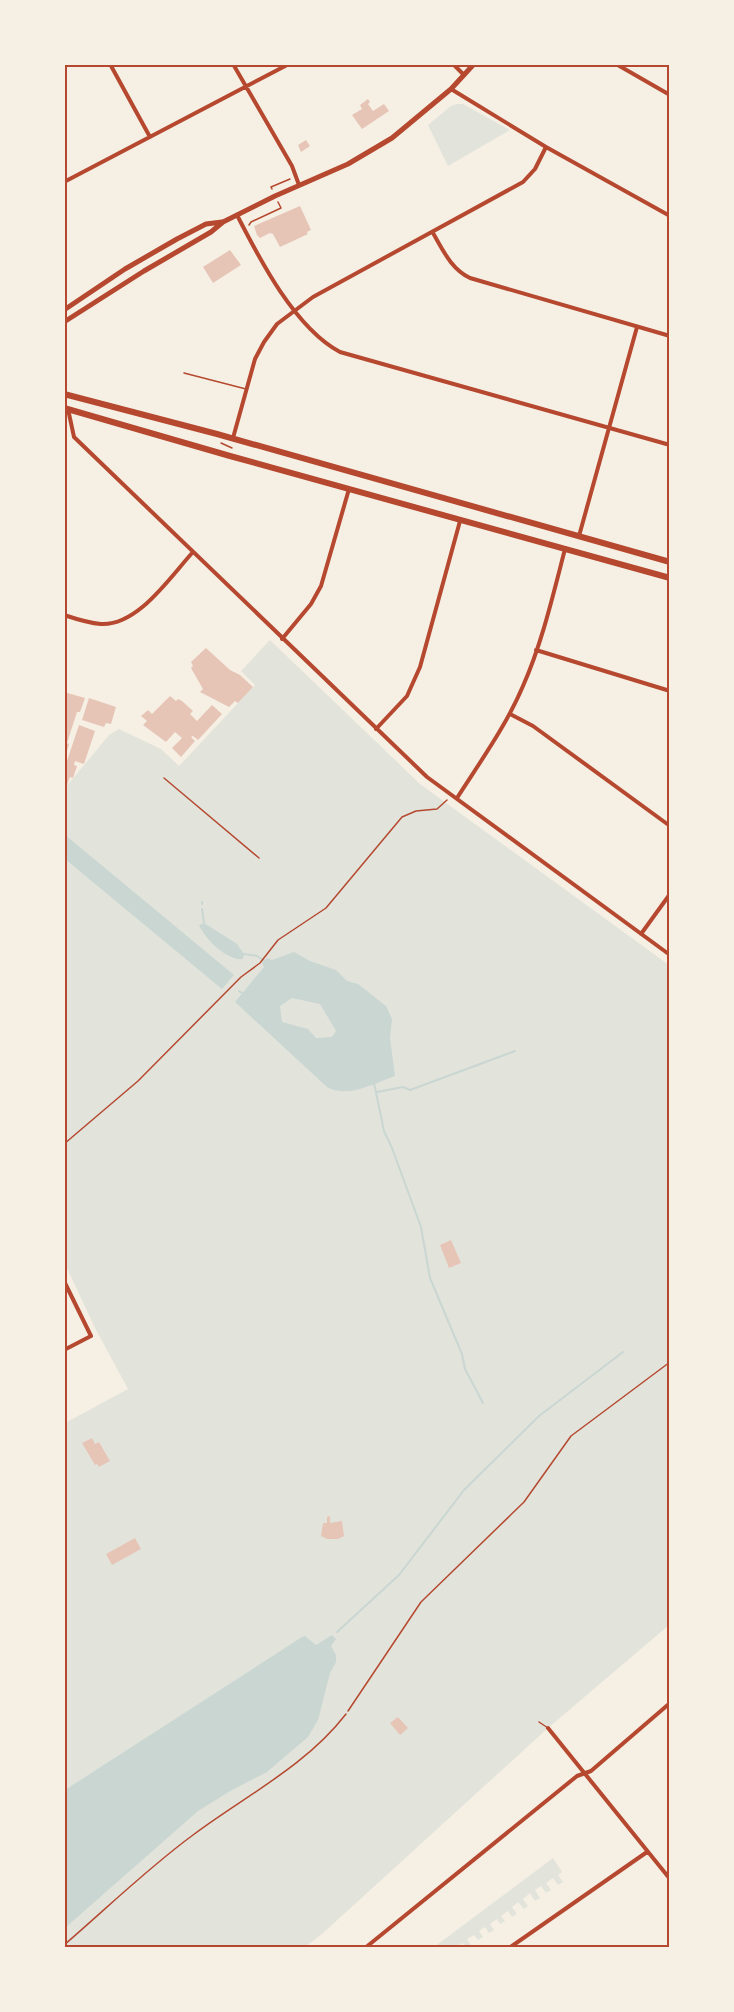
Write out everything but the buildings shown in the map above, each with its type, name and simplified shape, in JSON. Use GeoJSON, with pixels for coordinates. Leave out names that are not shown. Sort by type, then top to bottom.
{"type":"FeatureCollection","features":[{"type":"Feature","properties":{"kind":"highway"},"geometry":{"type":"LineString","coordinates":[[64,394],[233,439],[669,562]]}},
{"type":"Feature","properties":{"kind":"highway"},"geometry":{"type":"LineString","coordinates":[[66,408],[460,521],[669,578]]}},
{"type":"Feature","properties":{"kind":"main road"},"geometry":{"type":"LineString","coordinates":[[64,322],[211,232],[223,222],[348,164],[392,138],[451,89],[474,64]]}},
{"type":"Feature","properties":{"kind":"main road"},"geometry":{"type":"LineString","coordinates":[[64,309],[177,239],[207,224],[223,222]]}},
{"type":"Feature","properties":{"kind":"street"},"geometry":{"type":"LineString","coordinates":[[110,64],[150,137]]}},
{"type":"Feature","properties":{"kind":"street"},"geometry":{"type":"LineString","coordinates":[[233,64],[292,166],[299,185]]}},
{"type":"Feature","properties":{"kind":"street"},"geometry":{"type":"LineString","coordinates":[[64,182],[289,64]]}},
{"type":"Feature","properties":{"kind":"street"},"geometry":{"type":"LineString","coordinates":[[453,64],[464,76]]}},
{"type":"Feature","properties":{"kind":"street"},"geometry":{"type":"LineString","coordinates":[[616,64],[669,95]]}},
{"type":"Feature","properties":{"kind":"street"},"geometry":{"type":"LineString","coordinates":[[451,89],[546,147],[669,216]]}},
{"type":"Feature","properties":{"kind":"street"},"geometry":{"type":"LineString","coordinates":[[233,439],[255,359],[264,342],[278,324],[313,297],[523,182],[535,169],[546,147]]}},
{"type":"Feature","properties":{"kind":"street"},"geometry":{"type":"LineString","coordinates":[[237,215],[264,268],[296,311],[317,337],[340,352],[669,445]]}},
{"type":"Feature","properties":{"kind":"street"},"geometry":{"type":"LineString","coordinates":[[433,232],[449,261],[460,273],[669,336]]}},
{"type":"Feature","properties":{"kind":"street"},"geometry":{"type":"LineString","coordinates":[[579,536],[637,327]]}},
{"type":"Feature","properties":{"kind":"street"},"geometry":{"type":"LineString","coordinates":[[66,408],[74,437],[427,777],[669,955]]}},
{"type":"Feature","properties":{"kind":"street"},"geometry":{"type":"LineString","coordinates":[[282,639],[311,604],[321,586],[348,489]]}},
{"type":"Feature","properties":{"kind":"street"},"geometry":{"type":"LineString","coordinates":[[376,729],[407,696],[420,666],[460,521]]}},
{"type":"Feature","properties":{"kind":"street"},"geometry":{"type":"LineString","coordinates":[[457,798],[510,714],[523,686],[536,650],[565,549]]}},
{"type":"Feature","properties":{"kind":"street"},"geometry":{"type":"LineString","coordinates":[[64,615],[102,624],[123,619],[144,606],[193,552]]}},
{"type":"Feature","properties":{"kind":"street"},"geometry":{"type":"LineString","coordinates":[[536,650],[669,691]]}},
{"type":"Feature","properties":{"kind":"street"},"geometry":{"type":"LineString","coordinates":[[510,714],[533,726],[669,826]]}},
{"type":"Feature","properties":{"kind":"street"},"geometry":{"type":"LineString","coordinates":[[641,934],[669,894]]}},
{"type":"Feature","properties":{"kind":"street"},"geometry":{"type":"LineString","coordinates":[[64,1281],[91,1336],[64,1350]]}},
{"type":"Feature","properties":{"kind":"street"},"geometry":{"type":"LineString","coordinates":[[365,1947],[577,1776],[591,1771],[669,1703]]}},
{"type":"Feature","properties":{"kind":"street"},"geometry":{"type":"LineString","coordinates":[[549,1728],[669,1879]]}},
{"type":"Feature","properties":{"kind":"street"},"geometry":{"type":"LineString","coordinates":[[509,1947],[647,1852]]}},
{"type":"Feature","properties":{"kind":"lane"},"geometry":{"type":"LineString","coordinates":[[184,373],[247,389]]}},
{"type":"Feature","properties":{"kind":"lane"},"geometry":{"type":"LineString","coordinates":[[64,1945],[167,1854],[225,1811],[294,1765],[328,1735],[346,1714]]}},
{"type":"Feature","properties":{"kind":"lane"},"geometry":{"type":"LineString","coordinates":[[539,1722],[549,1728]]}},
{"type":"Feature","properties":{"kind":"path"},"geometry":{"type":"LineString","coordinates":[[272,189],[271,187],[288,179]]}},
{"type":"Feature","properties":{"kind":"path"},"geometry":{"type":"LineString","coordinates":[[248,226],[250,222],[280,208],[279,204]]}},
{"type":"Feature","properties":{"kind":"path"},"geometry":{"type":"LineString","coordinates":[[222,441],[221,444],[232,447],[231,451]]}},
{"type":"Feature","properties":{"kind":"path"},"geometry":{"type":"LineString","coordinates":[[164,778],[259,858]]}},
{"type":"Feature","properties":{"kind":"path"},"geometry":{"type":"LineString","coordinates":[[64,1144],[138,1081],[241,977],[260,963],[278,940],[326,908],[402,817],[416,811],[436,809],[451,794]]}},
{"type":"Feature","properties":{"kind":"path"},"geometry":{"type":"LineString","coordinates":[[346,1714],[421,1602],[524,1502],[572,1436],[669,1362]]}},
{"type":"Feature","properties":{"kind":"shaded area"},"geometry":{"type":"Polygon","coordinates":[[[463,104],[510,130],[448,166],[428,125],[451,106],[463,104]]]}},
{"type":"Feature","properties":{"kind":"shaded area"},"geometry":{"type":"Polygon","coordinates":[[[270,640],[420,784],[669,965],[669,1625],[548,1728],[305,1947],[65,1947],[65,1423],[128,1389],[95,1328],[65,1264],[65,788],[109,735],[119,729],[161,749],[179,766],[255,685],[241,671],[270,640]]]}},
{"type":"Feature","properties":{"kind":"shaded area"},"geometry":{"type":"Polygon","coordinates":[[[64,834],[234,975],[222,989],[65,859],[64,834]]]}},
{"type":"Feature","properties":{"kind":"shaded area"},"geometry":{"type":"Polygon","coordinates":[[[204,923],[237,944],[244,954],[243,959],[237,959],[217,948],[199,925],[204,923]]]}},
{"type":"Feature","properties":{"kind":"shaded area"},"geometry":{"type":"Polygon","coordinates":[[[294,952],[310,961],[336,970],[347,981],[358,984],[386,1006],[392,1019],[390,1038],[395,1076],[352,1091],[327,1087],[235,1002],[264,967],[262,963],[267,958],[272,960],[294,952]],[[292,998],[280,1006],[282,1022],[308,1029],[316,1038],[332,1037],[336,1031],[320,1004],[292,998]]]}},
{"type":"Feature","properties":{"kind":"shaded area"},"geometry":{"type":"Polygon","coordinates":[[[332,1635],[336,1639],[331,1646],[336,1655],[336,1662],[330,1673],[318,1720],[308,1737],[267,1772],[198,1811],[65,1928],[65,1790],[302,1637],[305,1636],[316,1645],[332,1635]]]}},
{"type":"Feature","properties":{"kind":"shaded area"},"geometry":{"type":"Polygon","coordinates":[[[553,1858],[562,1872],[558,1875],[563,1882],[558,1885],[553,1878],[546,1883],[551,1890],[546,1893],[541,1886],[535,1890],[540,1898],[535,1901],[530,1893],[523,1899],[528,1906],[524,1909],[518,1902],[512,1907],[517,1914],[512,1917],[508,1911],[501,1916],[505,1921],[500,1924],[497,1919],[490,1924],[494,1930],[489,1933],[485,1927],[479,1931],[483,1937],[478,1940],[474,1935],[467,1939],[471,1945],[467,1947],[462,1943],[456,1947],[434,1947],[553,1858]]]}},
{"type":"Feature","properties":{"kind":"waterway"},"geometry":{"type":"LineString","coordinates":[[202,909],[204,923]]}},
{"type":"Feature","properties":{"kind":"waterway"},"geometry":{"type":"LineString","coordinates":[[244,954],[257,956],[265,961]]}},
{"type":"Feature","properties":{"kind":"waterway"},"geometry":{"type":"LineString","coordinates":[[377,1092],[403,1087],[410,1090],[515,1051]]}},
{"type":"Feature","properties":{"kind":"waterway"},"geometry":{"type":"LineString","coordinates":[[374,1083],[384,1131],[421,1227],[430,1278],[462,1354],[465,1369],[483,1403]]}},
{"type":"Feature","properties":{"kind":"waterway"},"geometry":{"type":"LineString","coordinates":[[337,1632],[399,1575],[464,1490],[539,1416],[623,1352]]}}]}
